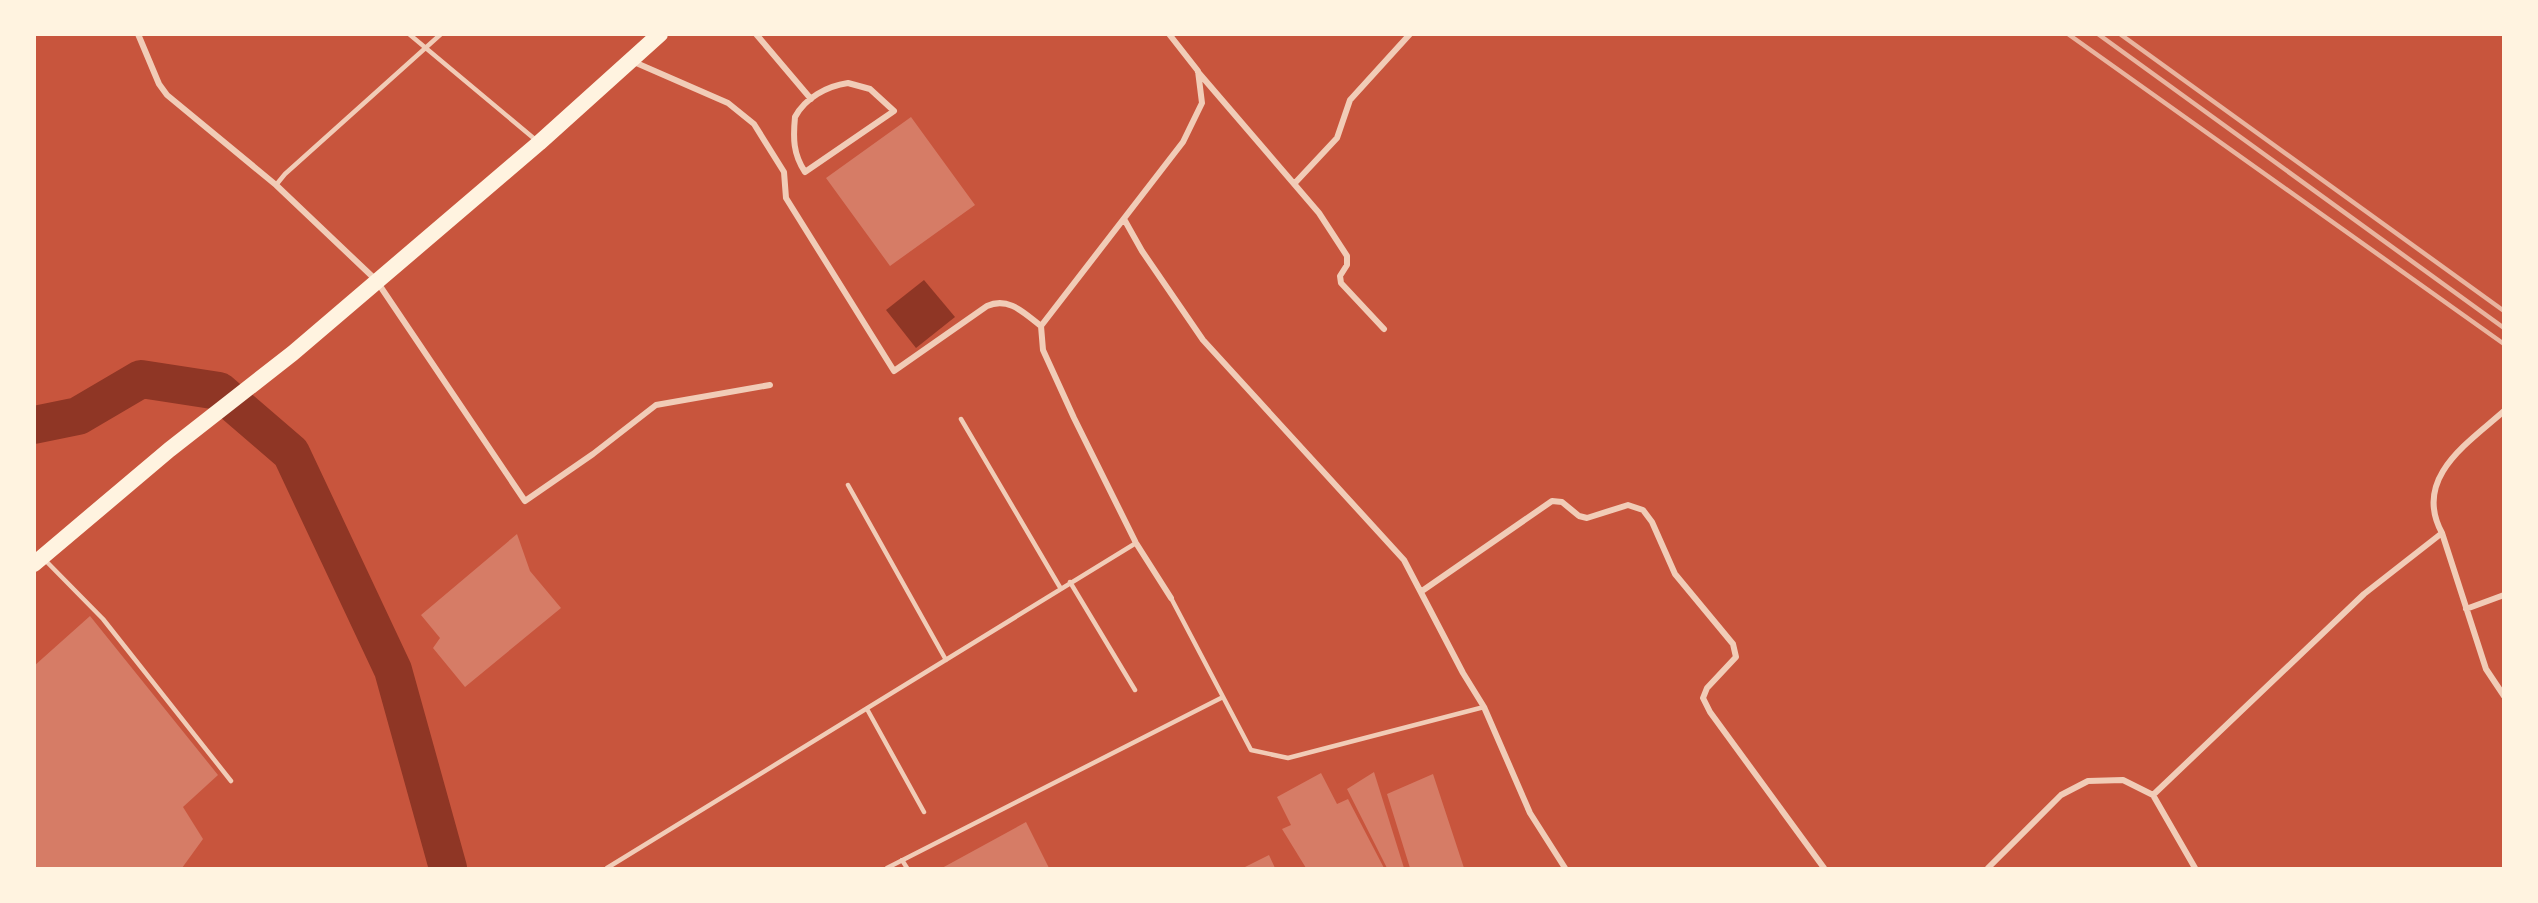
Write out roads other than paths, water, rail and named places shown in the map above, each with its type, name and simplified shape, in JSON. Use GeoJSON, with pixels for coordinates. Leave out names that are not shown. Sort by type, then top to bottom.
{"type":"FeatureCollection","features":[{"type":"Feature","properties":{"kind":"highway"},"geometry":{"type":"LineString","coordinates":[[38,560],[169,450],[293,353],[539,143],[660,34]]}},
{"type":"Feature","properties":{"kind":"street"},"geometry":{"type":"LineString","coordinates":[[138,34],[159,84],[167,95],[276,185],[370,286],[525,501],[593,454],[656,405],[770,385]]}},
{"type":"Feature","properties":{"kind":"street"},"geometry":{"type":"LineString","coordinates":[[756,34],[811,99]]}},
{"type":"Feature","properties":{"kind":"street"},"geometry":{"type":"LineString","coordinates":[[1179,34],[1171,37],[1319,213],[1347,256],[1347,265],[1340,276],[1341,283],[1384,329]]}},
{"type":"Feature","properties":{"kind":"street"},"geometry":{"type":"LineString","coordinates":[[1294,184],[1337,138],[1350,100],[1410,34]]}},
{"type":"Feature","properties":{"kind":"street"},"geometry":{"type":"LineString","coordinates":[[631,61],[728,103],[754,124],[784,172],[786,198],[894,371],[996,302],[1006,303],[1016,308],[1041,326]]}},
{"type":"Feature","properties":{"kind":"street"},"geometry":{"type":"LineString","coordinates":[[1171,598],[1136,543],[1043,350],[1041,326],[1183,142],[1202,103],[1198,71]]}},
{"type":"Feature","properties":{"kind":"street"},"geometry":{"type":"LineString","coordinates":[[848,83],[870,89],[894,111],[806,172],[796,155],[794,126],[799,110],[811,99],[837,85],[848,83]]}},
{"type":"Feature","properties":{"kind":"street"},"geometry":{"type":"LineString","coordinates":[[1124,219],[1142,250],[1203,340],[1404,560],[1463,673],[1484,707],[1530,813],[1565,868]]}},
{"type":"Feature","properties":{"kind":"street"},"geometry":{"type":"LineString","coordinates":[[2504,411],[2456,452],[2440,475],[2433,496],[2437,524],[2442,533],[2486,669],[2504,696]]}},
{"type":"Feature","properties":{"kind":"street"},"geometry":{"type":"LineString","coordinates":[[1422,591],[1552,501],[1562,502],[1579,516],[1587,518],[1628,505],[1643,510],[1652,522],[1675,574],[1733,644],[1736,657],[1707,688],[1703,698],[1710,712],[1824,868]]}},
{"type":"Feature","properties":{"kind":"street"},"geometry":{"type":"LineString","coordinates":[[2152,795],[2364,594],[2442,533]]}},
{"type":"Feature","properties":{"kind":"street"},"geometry":{"type":"LineString","coordinates":[[2466,609],[2504,595]]}},
{"type":"Feature","properties":{"kind":"street"},"geometry":{"type":"LineString","coordinates":[[1988,868],[2061,795],[2088,781],[2122,780],[2152,795],[2195,868]]}},
{"type":"Feature","properties":{"kind":"lane"},"geometry":{"type":"LineString","coordinates":[[409,34],[539,143]]}},
{"type":"Feature","properties":{"kind":"lane"},"geometry":{"type":"LineString","coordinates":[[276,185],[285,174],[441,34]]}},
{"type":"Feature","properties":{"kind":"lane"},"geometry":{"type":"LineString","coordinates":[[960,419],[1061,589]]}},
{"type":"Feature","properties":{"kind":"lane"},"geometry":{"type":"LineString","coordinates":[[848,485],[946,660]]}},
{"type":"Feature","properties":{"kind":"lane"},"geometry":{"type":"LineString","coordinates":[[607,868],[1136,543]]}},
{"type":"Feature","properties":{"kind":"lane"},"geometry":{"type":"LineString","coordinates":[[38,560],[103,619],[231,781]]}},
{"type":"Feature","properties":{"kind":"lane"},"geometry":{"type":"LineString","coordinates":[[1070,582],[1135,690]]}},
{"type":"Feature","properties":{"kind":"lane"},"geometry":{"type":"LineString","coordinates":[[1171,598],[1251,750],[1288,758],[1484,707]]}},
{"type":"Feature","properties":{"kind":"lane"},"geometry":{"type":"LineString","coordinates":[[886,868],[1223,697]]}},
{"type":"Feature","properties":{"kind":"lane"},"geometry":{"type":"LineString","coordinates":[[867,709],[924,812]]}},
{"type":"Feature","properties":{"kind":"lane"},"geometry":{"type":"LineString","coordinates":[[902,860],[907,868]]}},
{"type":"Feature","properties":{"kind":"waterway"},"geometry":{"type":"LineString","coordinates":[[34,425],[78,416],[141,379],[219,391],[291,453],[393,670],[448,868]]}},
{"type":"Feature","properties":{"kind":"railway"},"geometry":{"type":"LineString","coordinates":[[2068,34],[2504,344]]}},
{"type":"Feature","properties":{"kind":"railway"},"geometry":{"type":"LineString","coordinates":[[2098,34],[2504,328]]}},
{"type":"Feature","properties":{"kind":"railway"},"geometry":{"type":"LineString","coordinates":[[2120,34],[2504,311]]}}]}
